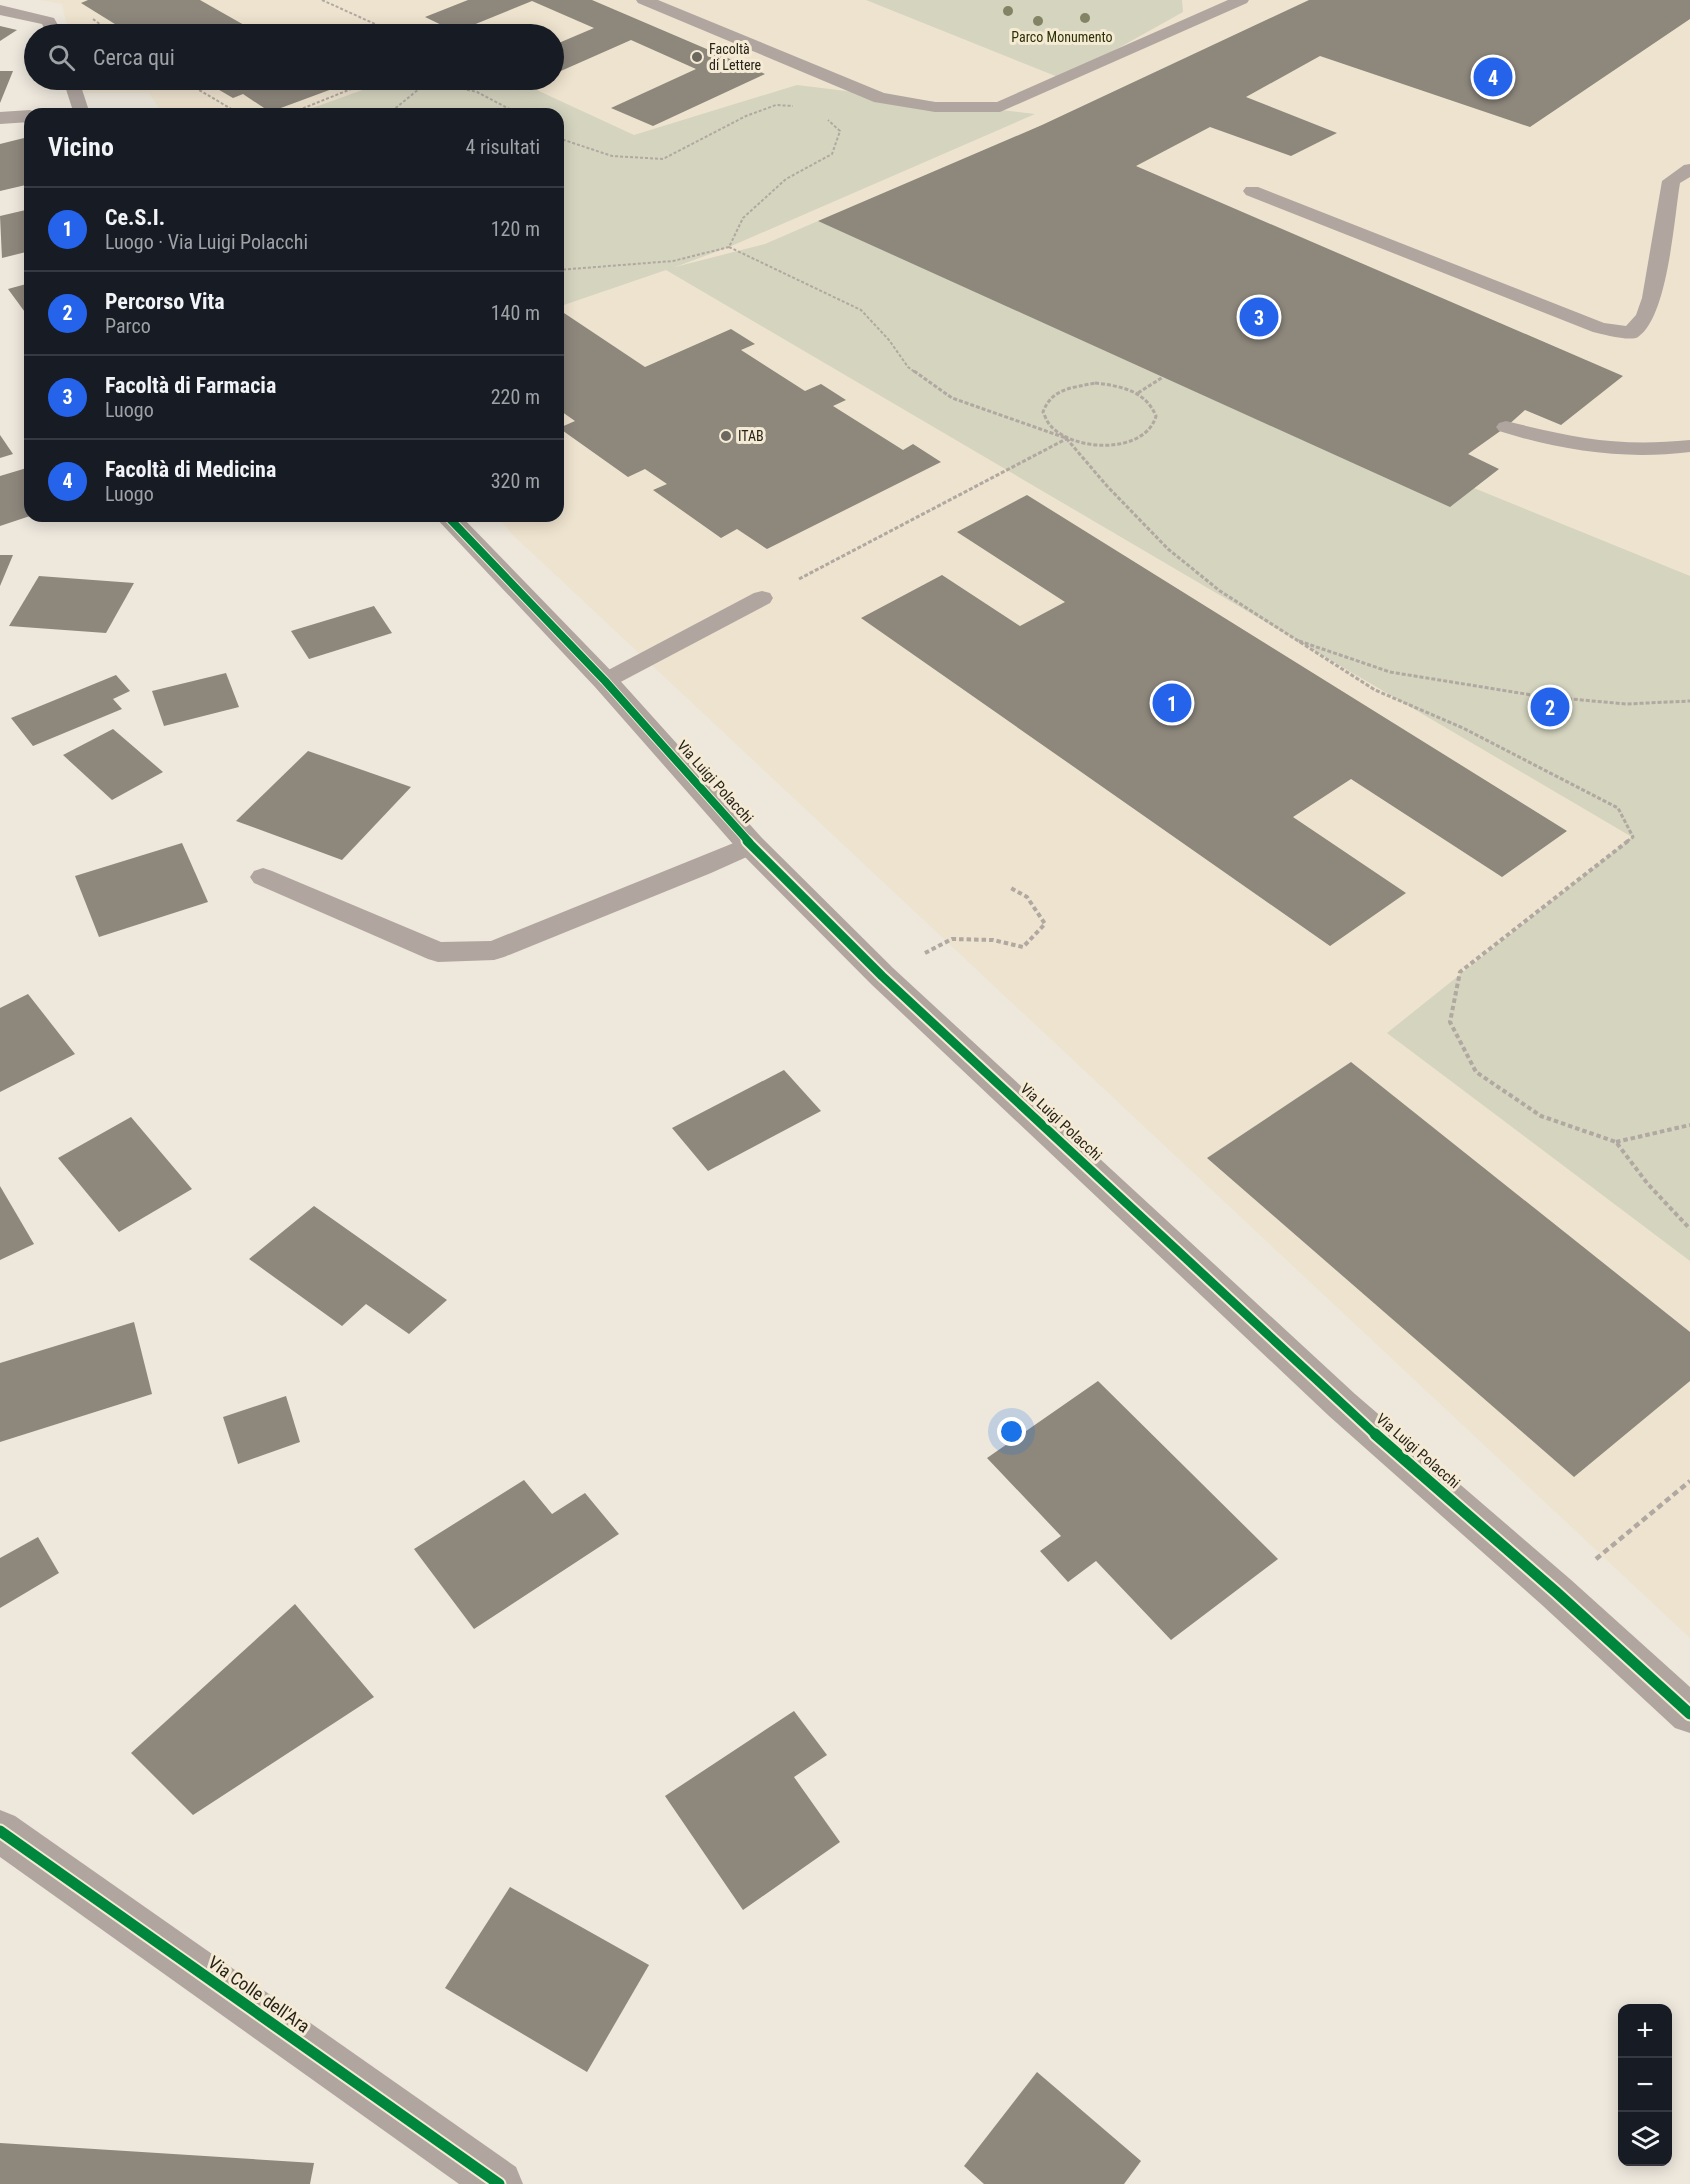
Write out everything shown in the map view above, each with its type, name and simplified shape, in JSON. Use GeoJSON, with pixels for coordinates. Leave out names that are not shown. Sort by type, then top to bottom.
{"type":"FeatureCollection","features":[{"type":"Feature","properties":{"kind":"street"},"geometry":{"type":"LineString","coordinates":[[0,118],[24,116]]}},
{"type":"Feature","properties":{"kind":"street","name":"Via Luigi Polacchi"},"geometry":{"type":"LineString","coordinates":[[453,522],[605,681],[751,845],[882,976],[1342,1405],[1556,1592],[1690,1714]]}},
{"type":"Feature","properties":{"kind":"street","name":"Via Colle dell'Ara"},"geometry":{"type":"LineString","coordinates":[[0,1831],[498,2184]]}},
{"type":"Feature","properties":{"kind":"lane"},"geometry":{"type":"LineString","coordinates":[[644,0],[880,98],[935,107],[1000,107],[1241,0]]}},
{"type":"Feature","properties":{"kind":"lane"},"geometry":{"type":"LineString","coordinates":[[0,10],[48,21],[50,24]]}},
{"type":"Feature","properties":{"kind":"lane"},"geometry":{"type":"LineString","coordinates":[[74,90],[80,108]]}},
{"type":"Feature","properties":{"kind":"lane"},"geometry":{"type":"LineString","coordinates":[[1252,191],[1600,328],[1631,333],[1645,317],[1652,298],[1671,181],[1690,169]]}},
{"type":"Feature","properties":{"kind":"lane"},"geometry":{"type":"LineString","coordinates":[[1506,427],[1565,444],[1620,451],[1690,446]]}},
{"type":"Feature","properties":{"kind":"lane"},"geometry":{"type":"LineString","coordinates":[[605,681],[762,598]]}},
{"type":"Feature","properties":{"kind":"lane"},"geometry":{"type":"LineString","coordinates":[[263,877],[438,952],[494,950],[702,867],[751,845]]}},
{"type":"Feature","properties":{"kind":"path"},"geometry":{"type":"LineString","coordinates":[[322,0],[375,24]]}},
{"type":"Feature","properties":{"kind":"path"},"geometry":{"type":"LineString","coordinates":[[199,90],[230,108]]}},
{"type":"Feature","properties":{"kind":"path"},"geometry":{"type":"LineString","coordinates":[[304,108],[349,90]]}},
{"type":"Feature","properties":{"kind":"path"},"geometry":{"type":"LineString","coordinates":[[396,108],[418,90]]}},
{"type":"Feature","properties":{"kind":"path"},"geometry":{"type":"LineString","coordinates":[[468,90],[477,92],[508,108]]}},
{"type":"Feature","properties":{"kind":"path"},"geometry":{"type":"LineString","coordinates":[[564,140],[612,156],[663,159],[746,116],[776,105],[796,106]]}},
{"type":"Feature","properties":{"kind":"path"},"geometry":{"type":"LineString","coordinates":[[729,247],[743,218],[786,178],[832,154],[840,131],[824,116]]}},
{"type":"Feature","properties":{"kind":"path"},"geometry":{"type":"LineString","coordinates":[[564,270],[673,261],[729,247],[861,310],[889,340],[908,366],[952,398],[1024,425],[1066,438],[1086,444],[1124,443],[1139,438],[1150,430],[1156,416],[1148,400],[1138,393],[1112,385],[1095,383],[1078,385],[1053,395],[1045,402],[1043,411],[1045,421],[1053,430],[1066,438],[1107,486],[1168,549],[1220,591],[1375,690],[1463,728],[1618,808],[1633,837],[1460,972],[1450,1022],[1476,1072],[1541,1116],[1616,1142],[1690,1125]]}},
{"type":"Feature","properties":{"kind":"path"},"geometry":{"type":"LineString","coordinates":[[1138,393],[1163,377]]}},
{"type":"Feature","properties":{"kind":"path"},"geometry":{"type":"LineString","coordinates":[[762,598],[1066,438]]}},
{"type":"Feature","properties":{"kind":"path"},"geometry":{"type":"LineString","coordinates":[[1293,639],[1390,672],[1538,696],[1626,704],[1690,701]]}},
{"type":"Feature","properties":{"kind":"path"},"geometry":{"type":"LineString","coordinates":[[882,976],[952,939],[993,940],[1023,947],[1045,924],[1027,897],[1010,886]]}},
{"type":"Feature","properties":{"kind":"path"},"geometry":{"type":"LineString","coordinates":[[1616,1142],[1647,1183],[1690,1229]]}},
{"type":"Feature","properties":{"kind":"path"},"geometry":{"type":"LineString","coordinates":[[1556,1592],[1690,1481]]}},
{"type":"Feature","properties":{"kind":"shaded area"},"geometry":{"type":"Polygon","coordinates":[[[40,0],[1690,0],[1690,1638],[513,535],[502,522],[564,522],[564,108],[159,108],[149,93],[84,93],[83,90],[564,90],[564,24],[67,24],[62,4],[40,0]]]}},
{"type":"Feature","properties":{"kind":"green space","name":"Parco Monumento"},"geometry":{"type":"Polygon","coordinates":[[[866,0],[1182,0],[1183,12],[1063,79],[866,0]]]}},
{"type":"Feature","properties":{"kind":"green space"},"geometry":{"type":"Polygon","coordinates":[[[797,85],[1035,114],[729,247],[675,267],[765,244],[818,221],[1690,576],[1690,1261],[1387,1033],[1632,837],[666,270],[564,305],[564,108],[313,108],[362,90],[537,90],[634,135],[797,85]]]}},
{"type":"Feature","properties":{"kind":"building"},"geometry":{"type":"Polygon","coordinates":[[[88,0],[200,0],[242,24],[115,24],[81,3],[88,0]]]}},
{"type":"Feature","properties":{"kind":"building","name":"Facoltà di Lettere"},"geometry":{"type":"Polygon","coordinates":[[[468,0],[592,0],[765,74],[653,126],[611,108],[696,69],[631,40],[564,70],[564,41],[594,28],[532,1],[476,24],[439,24],[425,17],[468,0]]]}},
{"type":"Feature","properties":{"kind":"building"},"geometry":{"type":"Polygon","coordinates":[[[1309,0],[1690,0],[1690,19],[1530,127],[1320,56],[1246,97],[1337,133],[1291,156],[1210,127],[1136,166],[1623,376],[1561,425],[1525,410],[1506,427],[1468,454],[1499,469],[1450,507],[818,221],[1042,125],[1309,0]]]}},
{"type":"Feature","properties":{"kind":"building"},"geometry":{"type":"Polygon","coordinates":[[[0,26],[17,30],[0,41],[0,26]]]}},
{"type":"Feature","properties":{"kind":"building"},"geometry":{"type":"Polygon","coordinates":[[[0,71],[13,71],[0,103],[0,71]]]}},
{"type":"Feature","properties":{"kind":"building"},"geometry":{"type":"Polygon","coordinates":[[[219,90],[329,90],[281,108],[264,108],[243,94],[233,98],[219,90]]]}},
{"type":"Feature","properties":{"kind":"building"},"geometry":{"type":"Polygon","coordinates":[[[24,138],[24,185],[0,191],[0,144],[24,138]]]}},
{"type":"Feature","properties":{"kind":"building"},"geometry":{"type":"Polygon","coordinates":[[[24,210],[24,252],[2,258],[0,216],[24,210]]]}},
{"type":"Feature","properties":{"kind":"building"},"geometry":{"type":"Polygon","coordinates":[[[24,285],[24,311],[8,289],[24,285]]]}},
{"type":"Feature","properties":{"kind":"building","name":"ITAB"},"geometry":{"type":"Polygon","coordinates":[[[564,313],[645,367],[731,329],[755,344],[741,350],[805,391],[821,384],[846,400],[833,406],[903,450],[913,444],[941,462],[767,549],[737,529],[721,538],[653,490],[667,484],[645,469],[628,477],[564,432],[564,426],[575,421],[564,413],[564,313]]]}},
{"type":"Feature","properties":{"kind":"building"},"geometry":{"type":"Polygon","coordinates":[[[0,435],[13,454],[0,458],[0,435]]]}},
{"type":"Feature","properties":{"kind":"building"},"geometry":{"type":"Polygon","coordinates":[[[24,469],[24,518],[0,526],[0,476],[24,469]]]}},
{"type":"Feature","properties":{"kind":"building"},"geometry":{"type":"Polygon","coordinates":[[[1027,495],[1567,831],[1502,877],[1351,779],[1293,817],[1406,893],[1330,946],[861,618],[942,575],[1020,626],[1065,602],[957,532],[1027,495]]]}},
{"type":"Feature","properties":{"kind":"building"},"geometry":{"type":"Polygon","coordinates":[[[0,555],[13,555],[0,586],[0,555]]]}},
{"type":"Feature","properties":{"kind":"building"},"geometry":{"type":"Polygon","coordinates":[[[39,576],[134,583],[106,633],[9,626],[39,576]]]}},
{"type":"Feature","properties":{"kind":"building"},"geometry":{"type":"Polygon","coordinates":[[[374,606],[392,633],[309,659],[291,631],[374,606]]]}},
{"type":"Feature","properties":{"kind":"building"},"geometry":{"type":"Polygon","coordinates":[[[226,673],[239,707],[164,726],[152,691],[226,673]]]}},
{"type":"Feature","properties":{"kind":"building"},"geometry":{"type":"Polygon","coordinates":[[[116,675],[130,691],[113,699],[122,709],[33,746],[11,718],[116,675]]]}},
{"type":"Feature","properties":{"kind":"building"},"geometry":{"type":"Polygon","coordinates":[[[113,729],[163,772],[112,800],[63,755],[113,729]]]}},
{"type":"Feature","properties":{"kind":"building"},"geometry":{"type":"Polygon","coordinates":[[[308,751],[411,787],[342,860],[236,821],[308,751]]]}},
{"type":"Feature","properties":{"kind":"building"},"geometry":{"type":"Polygon","coordinates":[[[182,843],[208,902],[99,937],[75,876],[182,843]]]}},
{"type":"Feature","properties":{"kind":"building"},"geometry":{"type":"Polygon","coordinates":[[[28,994],[75,1054],[0,1092],[0,1008],[28,994]]]}},
{"type":"Feature","properties":{"kind":"building"},"geometry":{"type":"Polygon","coordinates":[[[1351,1062],[1690,1332],[1690,1381],[1574,1477],[1207,1158],[1351,1062]]]}},
{"type":"Feature","properties":{"kind":"building"},"geometry":{"type":"Polygon","coordinates":[[[784,1070],[821,1111],[708,1171],[672,1128],[784,1070]]]}},
{"type":"Feature","properties":{"kind":"building"},"geometry":{"type":"Polygon","coordinates":[[[131,1117],[192,1189],[119,1232],[58,1158],[131,1117]]]}},
{"type":"Feature","properties":{"kind":"building"},"geometry":{"type":"Polygon","coordinates":[[[0,1186],[34,1244],[0,1260],[0,1186]]]}},
{"type":"Feature","properties":{"kind":"building"},"geometry":{"type":"Polygon","coordinates":[[[314,1206],[447,1300],[409,1334],[366,1304],[342,1326],[249,1259],[314,1206]]]}},
{"type":"Feature","properties":{"kind":"building"},"geometry":{"type":"Polygon","coordinates":[[[134,1322],[152,1394],[0,1442],[0,1363],[134,1322]]]}},
{"type":"Feature","properties":{"kind":"building"},"geometry":{"type":"Polygon","coordinates":[[[1098,1381],[1278,1559],[1171,1640],[1096,1561],[1068,1582],[1040,1551],[1061,1536],[987,1458],[1098,1381]]]}},
{"type":"Feature","properties":{"kind":"building"},"geometry":{"type":"Polygon","coordinates":[[[286,1396],[300,1442],[238,1464],[223,1417],[286,1396]]]}},
{"type":"Feature","properties":{"kind":"building"},"geometry":{"type":"Polygon","coordinates":[[[524,1480],[552,1514],[585,1493],[619,1534],[474,1629],[414,1549],[524,1480]]]}},
{"type":"Feature","properties":{"kind":"building"},"geometry":{"type":"Polygon","coordinates":[[[38,1537],[59,1573],[0,1608],[0,1558],[38,1537]]]}},
{"type":"Feature","properties":{"kind":"building"},"geometry":{"type":"Polygon","coordinates":[[[295,1604],[374,1697],[193,1815],[131,1753],[295,1604]]]}},
{"type":"Feature","properties":{"kind":"building"},"geometry":{"type":"Polygon","coordinates":[[[794,1711],[827,1755],[794,1777],[840,1842],[743,1910],[665,1796],[794,1711]]]}},
{"type":"Feature","properties":{"kind":"building"},"geometry":{"type":"Polygon","coordinates":[[[510,1887],[649,1965],[587,2072],[445,1988],[510,1887]]]}},
{"type":"Feature","properties":{"kind":"building"},"geometry":{"type":"Polygon","coordinates":[[[1037,2072],[1141,2161],[1124,2184],[984,2184],[964,2166],[1037,2072]]]}},
{"type":"Feature","properties":{"kind":"building"},"geometry":{"type":"Polygon","coordinates":[[[0,2143],[314,2163],[310,2184],[0,2184],[0,2143]]]}},
{"type":"Feature","properties":{"kind":"cycle path"},"geometry":{"type":"LineString","coordinates":[[453,522],[605,681],[751,845],[882,976],[1342,1405],[1556,1592],[1690,1714]]}},
{"type":"Feature","properties":{"kind":"cycle path"},"geometry":{"type":"LineString","coordinates":[[0,1831],[499,2184]]}},
{"type":"Feature","properties":{"kind":"place","name":"Facoltà di Lettere"},"geometry":{"type":"Point","coordinates":[697,57]}},
{"type":"Feature","properties":{"kind":"place","name":"Facoltà di Medicina"},"geometry":{"type":"Point","coordinates":[1493,77]}},
{"type":"Feature","properties":{"kind":"place","name":"Facoltà di Farmacia"},"geometry":{"type":"Point","coordinates":[1259,317]}},
{"type":"Feature","properties":{"kind":"place","name":"ITAB"},"geometry":{"type":"Point","coordinates":[726,436]}},
{"type":"Feature","properties":{"kind":"place","name":"Ce.S.I."},"geometry":{"type":"Point","coordinates":[1172,703]}},
{"type":"Feature","properties":{"kind":"place","name":"Percorso Vita"},"geometry":{"type":"Point","coordinates":[1550,707]}}]}
